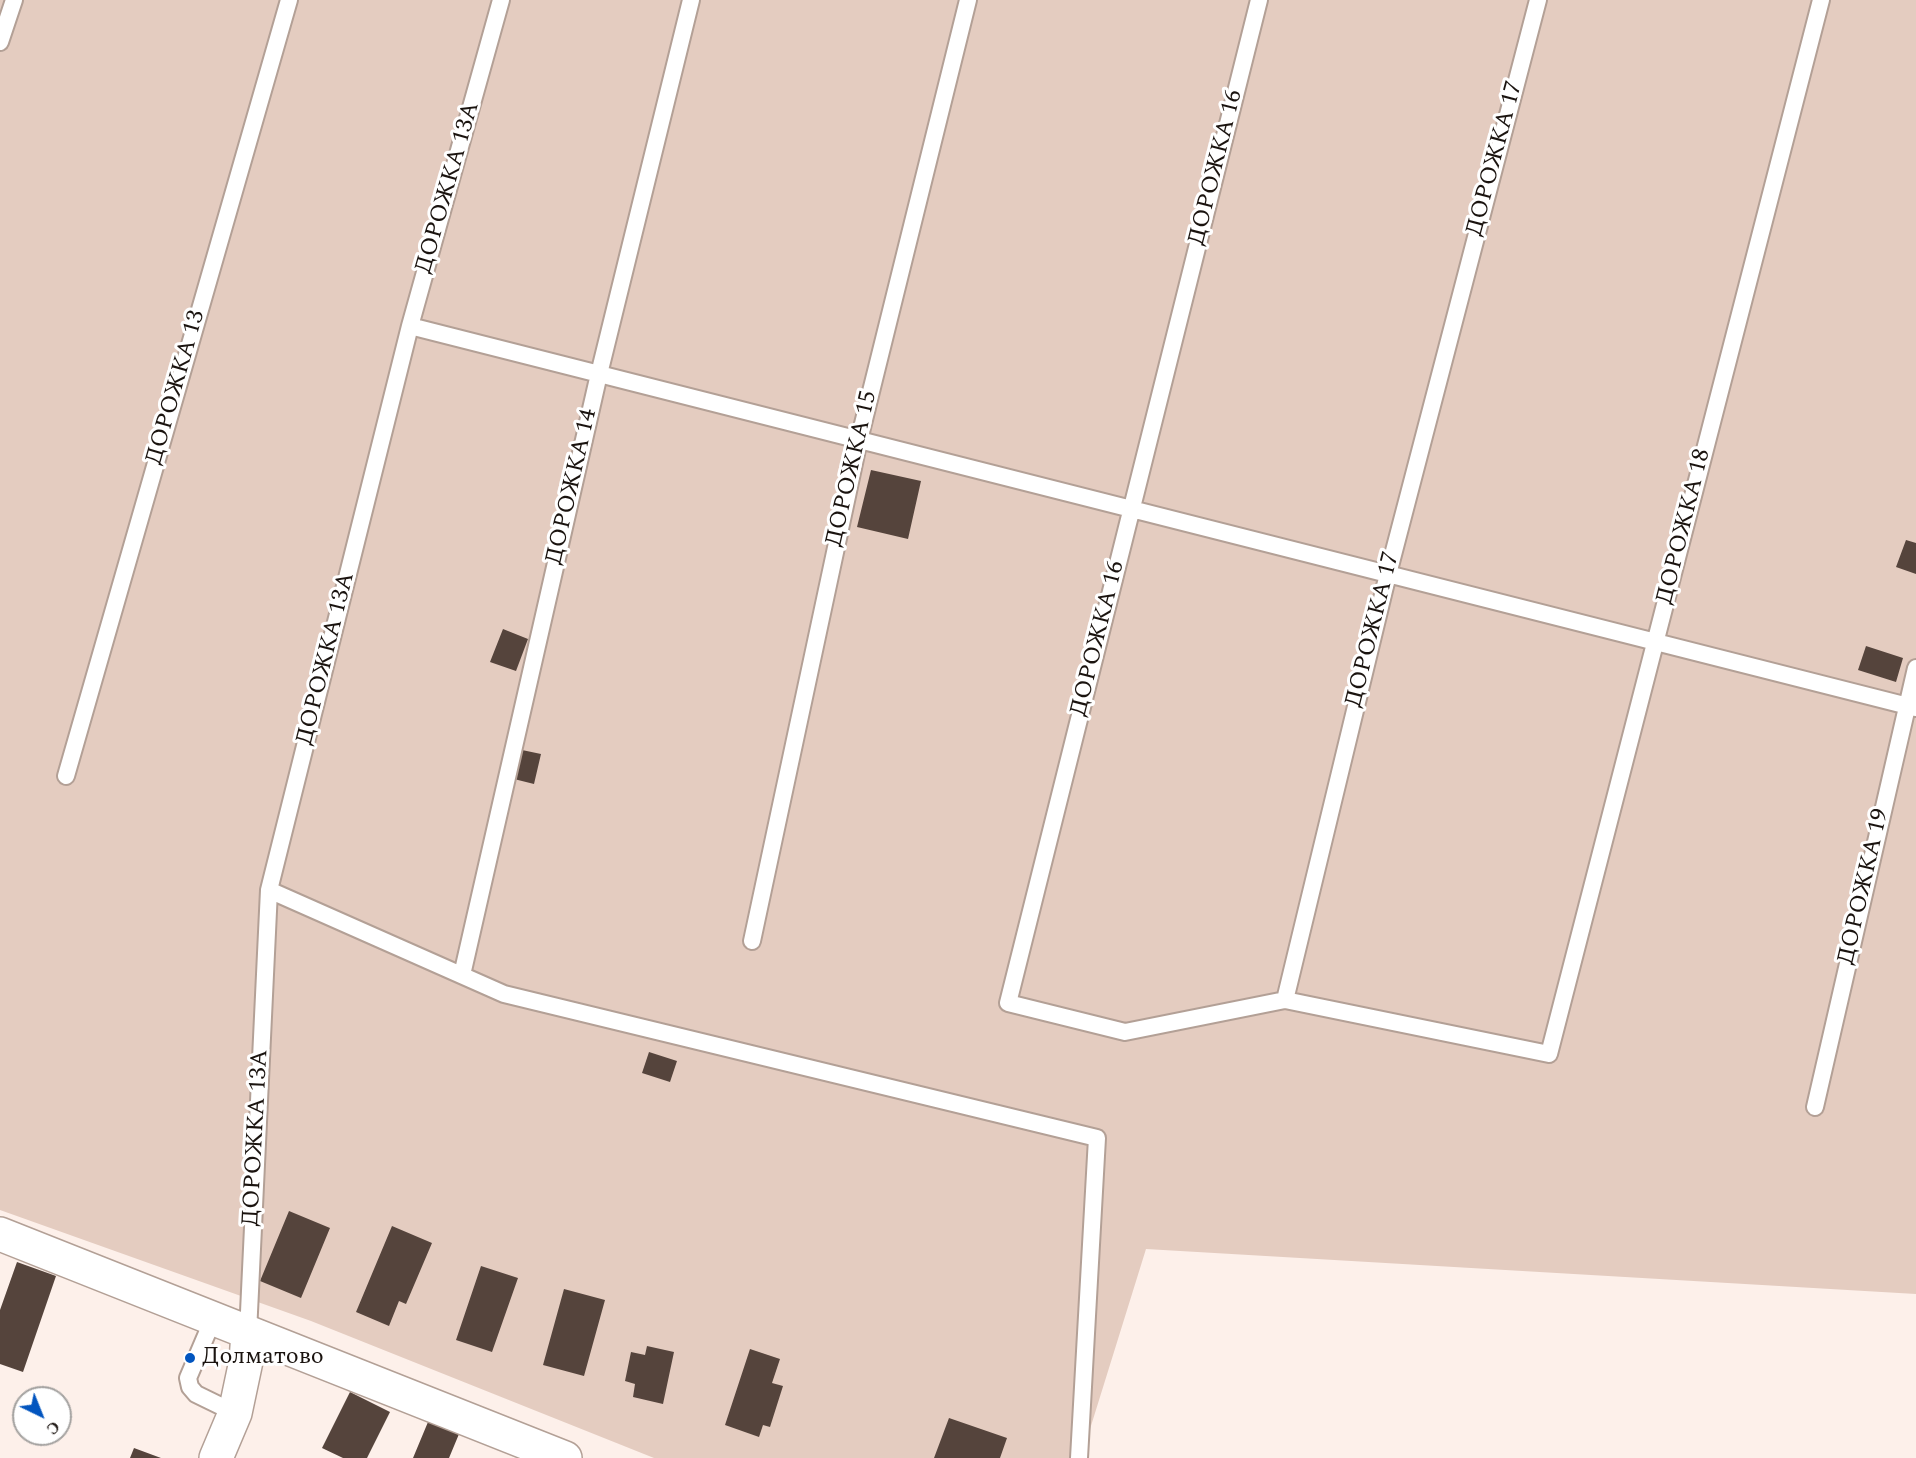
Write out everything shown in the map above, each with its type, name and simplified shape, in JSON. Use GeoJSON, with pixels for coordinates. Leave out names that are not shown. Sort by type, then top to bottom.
{"type":"FeatureCollection","features":[{"type":"Feature","properties":{"kind":"street"},"geometry":{"type":"LineString","coordinates":[[0,1234],[565,1458]]}},
{"type":"Feature","properties":{"kind":"street"},"geometry":{"type":"LineString","coordinates":[[216,1458],[235,1413],[246,1361],[248,1333]]}},
{"type":"Feature","properties":{"kind":"lane"},"geometry":{"type":"LineString","coordinates":[[0,42],[14,0]]}},
{"type":"Feature","properties":{"kind":"lane","name":"ДОРОЖКА 13"},"geometry":{"type":"LineString","coordinates":[[66,776],[289,0]]}},
{"type":"Feature","properties":{"kind":"lane","name":"ДОРОЖКА 13А"},"geometry":{"type":"LineString","coordinates":[[248,1333],[269,890],[410,326],[501,0]]}},
{"type":"Feature","properties":{"kind":"lane","name":"ДОРОЖКА 14"},"geometry":{"type":"LineString","coordinates":[[462,975],[599,374],[690,0]]}},
{"type":"Feature","properties":{"kind":"lane","name":"ДОРОЖКА 15"},"geometry":{"type":"LineString","coordinates":[[752,942],[859,440],[968,0]]}},
{"type":"Feature","properties":{"kind":"lane","name":"ДОРОЖКА 16"},"geometry":{"type":"LineString","coordinates":[[1259,0],[1008,1003],[1125,1032],[1285,1000]]}},
{"type":"Feature","properties":{"kind":"lane","name":"ДОРОЖКА 17"},"geometry":{"type":"LineString","coordinates":[[1285,1000],[1388,574],[1538,0]]}},
{"type":"Feature","properties":{"kind":"lane","name":"ДОРОЖКА 18"},"geometry":{"type":"LineString","coordinates":[[1285,1000],[1549,1054],[1821,0]]}},
{"type":"Feature","properties":{"kind":"lane"},"geometry":{"type":"LineString","coordinates":[[410,326],[1911,707]]}},
{"type":"Feature","properties":{"kind":"lane","name":"ДОРОЖКА 19"},"geometry":{"type":"LineString","coordinates":[[1815,1107],[1911,707],[1916,668]]}},
{"type":"Feature","properties":{"kind":"lane"},"geometry":{"type":"LineString","coordinates":[[269,890],[504,994],[1097,1138],[1079,1458]]}},
{"type":"Feature","properties":{"kind":"lane"},"geometry":{"type":"LineString","coordinates":[[214,1317],[188,1378],[190,1387],[196,1394],[235,1413]]}},
{"type":"Feature","properties":{"kind":"shaded area"},"geometry":{"type":"Polygon","coordinates":[[[0,0],[1916,0],[1916,1294],[1146,1249],[1081,1458],[654,1458],[311,1321],[0,1210],[0,0]]]}},
{"type":"Feature","properties":{"kind":"building"},"geometry":{"type":"Polygon","coordinates":[[[871,470],[921,481],[908,539],[857,527],[871,470]]]}},
{"type":"Feature","properties":{"kind":"building"},"geometry":{"type":"Polygon","coordinates":[[[1906,540],[1916,543],[1916,574],[1896,567],[1906,540]]]}},
{"type":"Feature","properties":{"kind":"building"},"geometry":{"type":"Polygon","coordinates":[[[503,629],[528,639],[516,671],[490,662],[503,629]]]}},
{"type":"Feature","properties":{"kind":"building"},"geometry":{"type":"Polygon","coordinates":[[[1866,646],[1903,658],[1896,682],[1858,670],[1866,646]]]}},
{"type":"Feature","properties":{"kind":"building"},"geometry":{"type":"Polygon","coordinates":[[[522,750],[541,754],[534,784],[514,779],[522,750]]]}},
{"type":"Feature","properties":{"kind":"building"},"geometry":{"type":"Polygon","coordinates":[[[649,1052],[677,1061],[670,1082],[642,1073],[649,1052]]]}},
{"type":"Feature","properties":{"kind":"building"},"geometry":{"type":"Polygon","coordinates":[[[289,1211],[330,1228],[301,1298],[260,1281],[289,1211]]]}},
{"type":"Feature","properties":{"kind":"building"},"geometry":{"type":"Polygon","coordinates":[[[392,1226],[432,1243],[406,1304],[399,1301],[389,1326],[356,1312],[392,1226]]]}},
{"type":"Feature","properties":{"kind":"building"},"geometry":{"type":"Polygon","coordinates":[[[17,1262],[56,1276],[23,1372],[0,1364],[0,1310],[17,1262]]]}},
{"type":"Feature","properties":{"kind":"building"},"geometry":{"type":"Polygon","coordinates":[[[481,1266],[518,1278],[492,1352],[456,1340],[481,1266]]]}},
{"type":"Feature","properties":{"kind":"building"},"geometry":{"type":"Polygon","coordinates":[[[564,1289],[605,1300],[584,1376],[543,1365],[564,1289]]]}},
{"type":"Feature","properties":{"kind":"building"},"geometry":{"type":"Polygon","coordinates":[[[647,1346],[674,1352],[663,1404],[633,1397],[635,1384],[625,1381],[631,1352],[645,1355],[647,1346]]]}},
{"type":"Feature","properties":{"kind":"building"},"geometry":{"type":"Polygon","coordinates":[[[750,1349],[780,1359],[772,1383],[783,1386],[770,1427],[763,1425],[759,1437],[725,1425],[750,1349]]]}},
{"type":"Feature","properties":{"kind":"building"},"geometry":{"type":"Polygon","coordinates":[[[350,1392],[390,1412],[367,1458],[343,1458],[322,1448],[350,1392]]]}},
{"type":"Feature","properties":{"kind":"building"},"geometry":{"type":"Polygon","coordinates":[[[949,1418],[1007,1438],[1000,1458],[934,1458],[949,1418]]]}},
{"type":"Feature","properties":{"kind":"building"},"geometry":{"type":"Polygon","coordinates":[[[428,1422],[459,1434],[449,1458],[413,1458],[428,1422]]]}},
{"type":"Feature","properties":{"kind":"building"},"geometry":{"type":"Polygon","coordinates":[[[134,1448],[161,1458],[130,1458],[134,1448]]]}},
{"type":"Feature","properties":{"kind":"place","name":"Долматово"},"geometry":{"type":"Point","coordinates":[190,1358]}}]}
